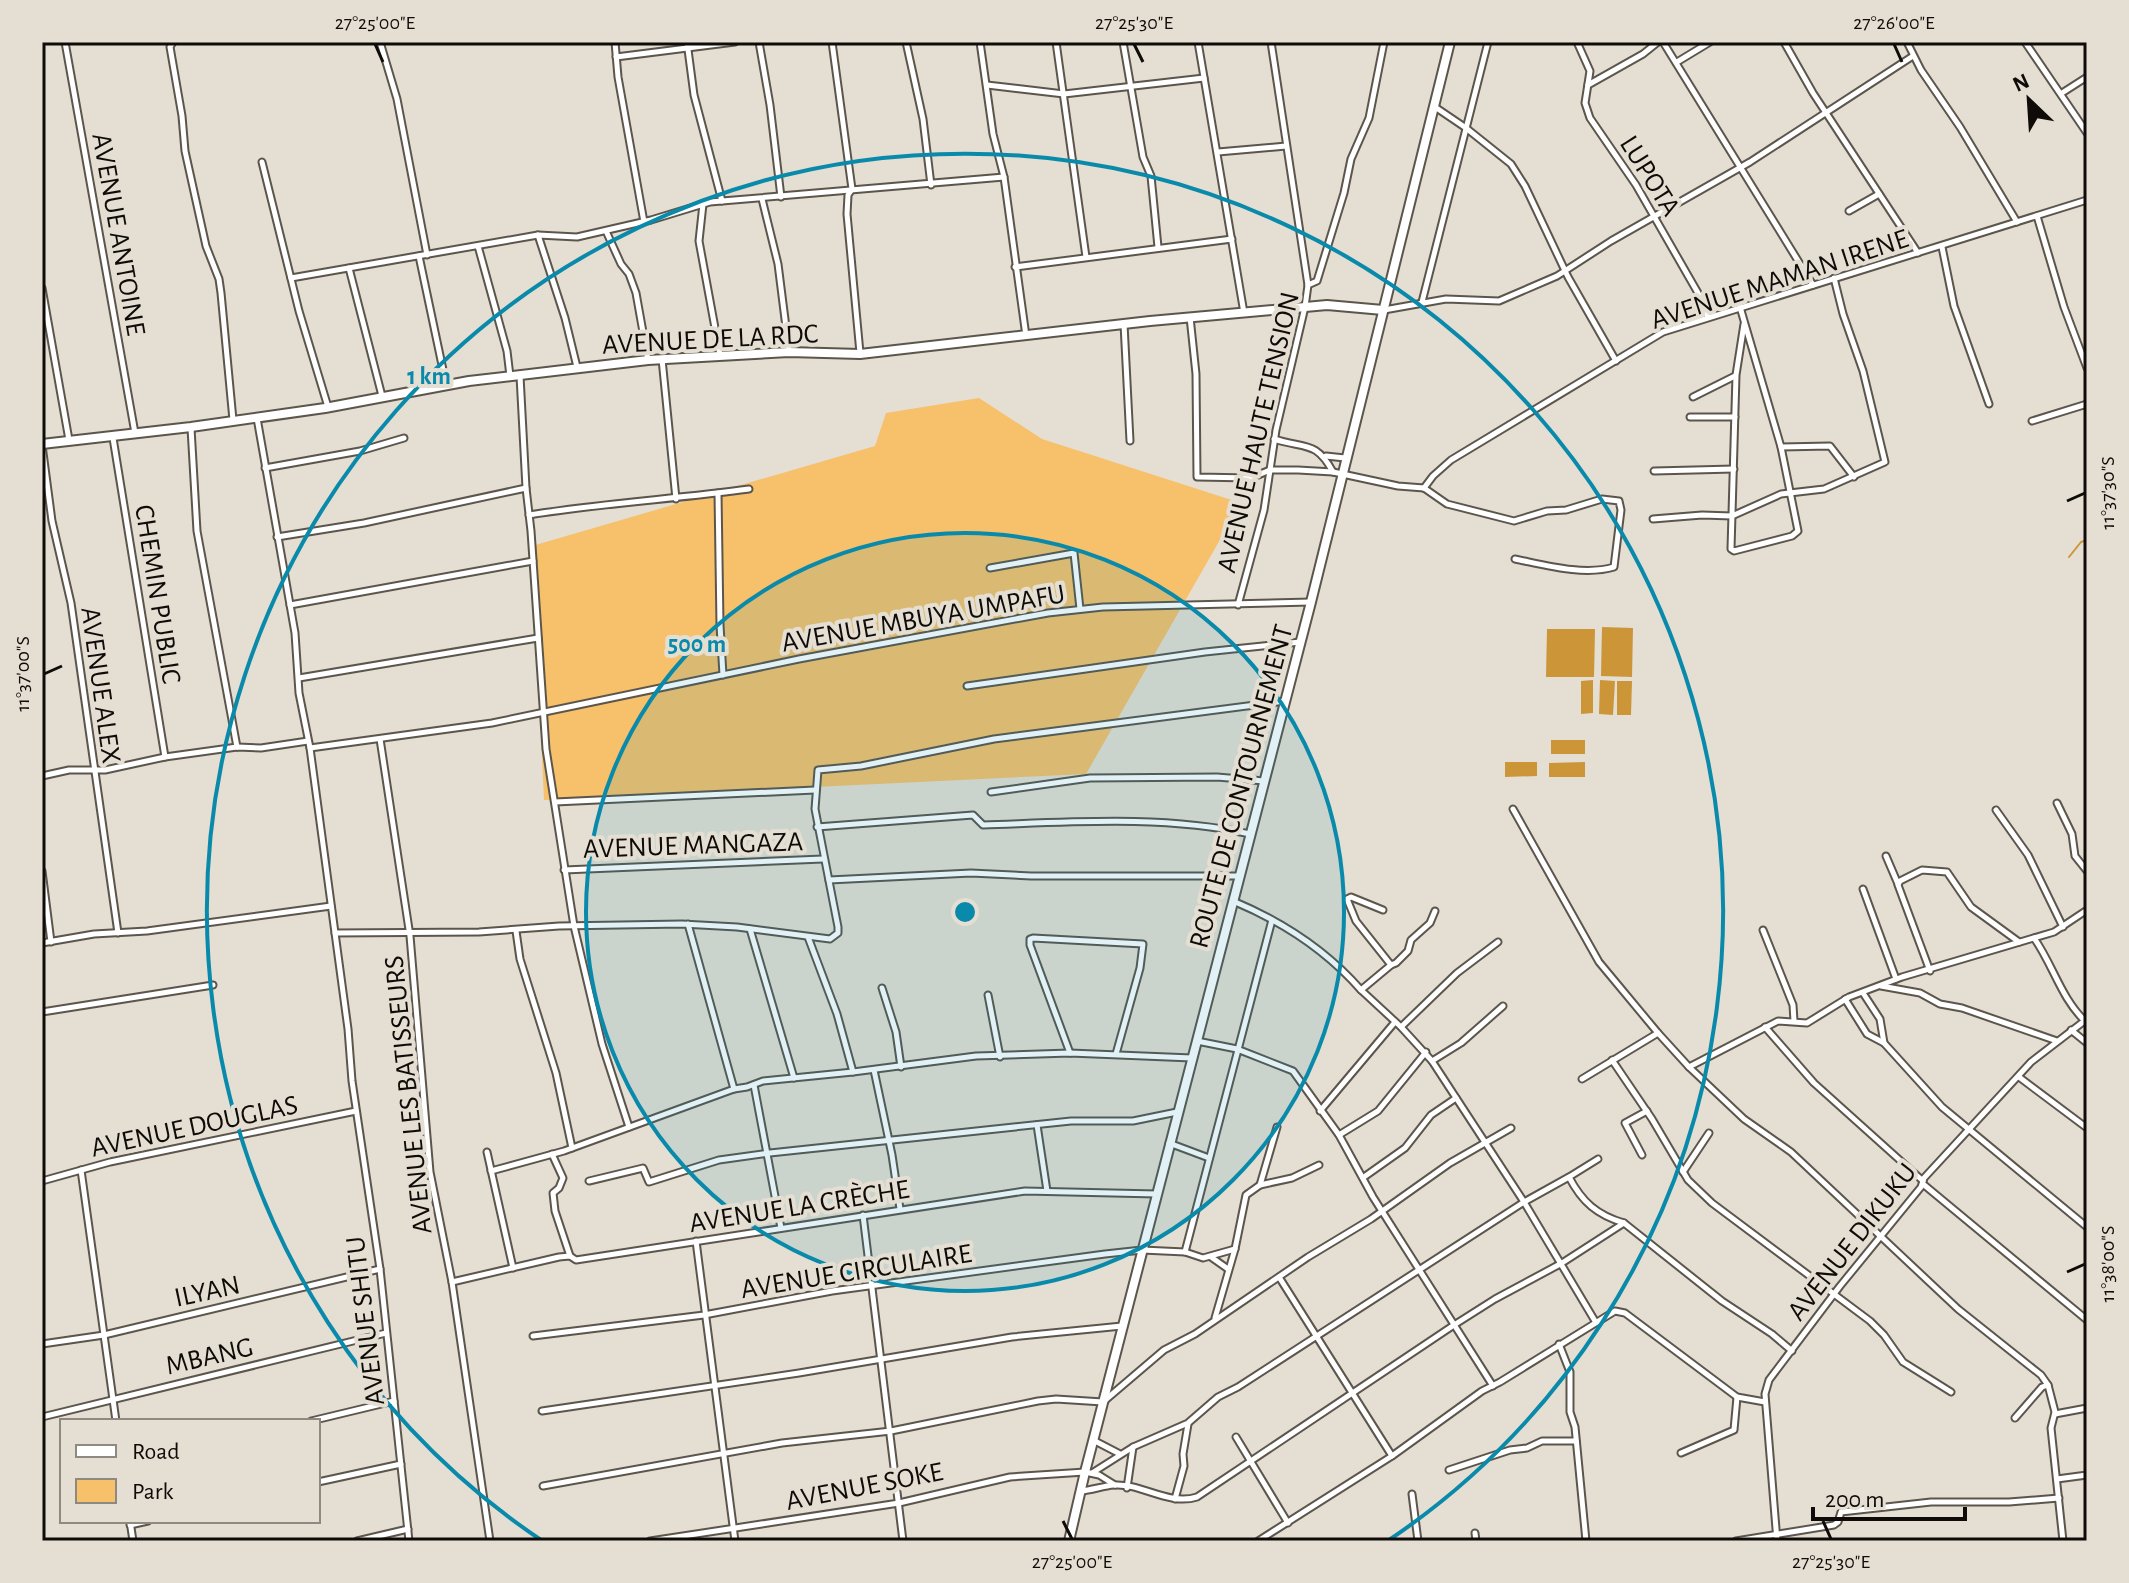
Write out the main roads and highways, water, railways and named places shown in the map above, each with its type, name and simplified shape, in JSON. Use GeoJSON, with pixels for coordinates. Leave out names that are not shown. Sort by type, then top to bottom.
{"type":"FeatureCollection","features":[{"type":"Feature","properties":{"kind":"waterway"},"geometry":{"type":"LineString","coordinates":[[2069,557],[2081,542],[2087,540]]}}]}
